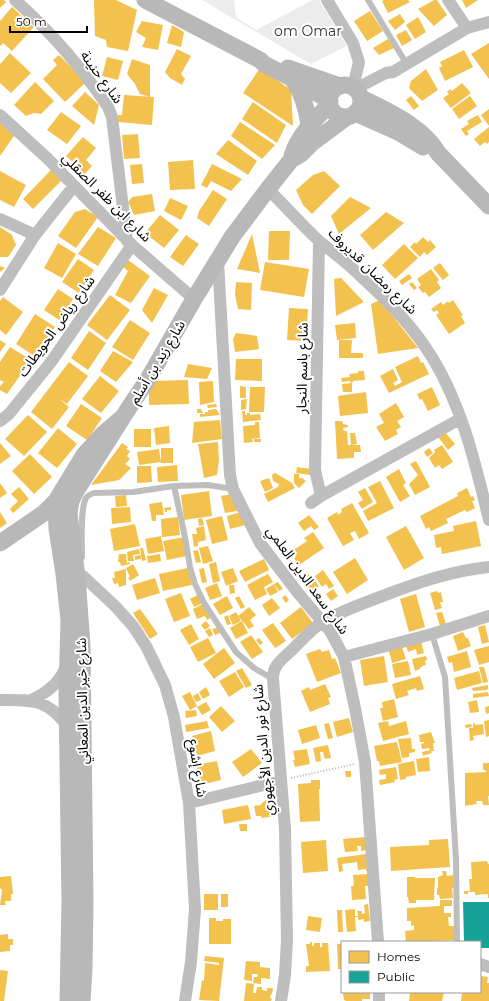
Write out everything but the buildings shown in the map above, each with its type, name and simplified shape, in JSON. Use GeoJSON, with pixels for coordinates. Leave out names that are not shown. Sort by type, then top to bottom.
{"type":"FeatureCollection","features":[{"type":"Feature","properties":{"kind":"street","name":"شارع حنينة"},"geometry":{"type":"LineString","coordinates":[[15,0],[66,53],[108,107],[112,117],[130,243]]}},
{"type":"Feature","properties":{"kind":"street"},"geometry":{"type":"LineString","coordinates":[[146,0],[291,78],[330,103],[336,114],[341,116],[352,96],[353,60],[357,57],[353,43],[327,0]]}},
{"type":"Feature","properties":{"kind":"street"},"geometry":{"type":"LineString","coordinates":[[448,0],[467,28]]}},
{"type":"Feature","properties":{"kind":"street"},"geometry":{"type":"LineString","coordinates":[[352,96],[391,78],[393,72],[406,63],[467,28],[489,22]]}},
{"type":"Feature","properties":{"kind":"street"},"geometry":{"type":"LineString","coordinates":[[260,60],[297,71],[384,109],[412,127],[433,145],[438,153],[489,206]]}},
{"type":"Feature","properties":{"kind":"street"},"geometry":{"type":"LineString","coordinates":[[291,78],[300,90],[303,97],[308,115],[309,126]]}},
{"type":"Feature","properties":{"kind":"street","name":"شارع زيد بن أسلم"},"geometry":{"type":"LineString","coordinates":[[0,543],[44,512],[56,501],[84,455],[102,435],[123,417],[147,381],[194,299],[232,237],[292,160],[301,154],[312,143],[352,96],[336,88],[331,94],[330,103],[309,126],[294,150],[292,160]]}},
{"type":"Feature","properties":{"kind":"street","name":"شارع ابن ظفر الصقلي"},"geometry":{"type":"LineString","coordinates":[[0,115],[47,158],[130,243],[194,299]]}},
{"type":"Feature","properties":{"kind":"street"},"geometry":{"type":"LineString","coordinates":[[0,290],[35,236],[74,186]]}},
{"type":"Feature","properties":{"kind":"street","name":"شارع رمضان قديروف"},"geometry":{"type":"LineString","coordinates":[[268,189],[319,241],[352,268],[410,326],[426,348],[441,373],[452,397],[477,472],[489,520]]}},
{"type":"Feature","properties":{"kind":"street"},"geometry":{"type":"LineString","coordinates":[[0,219],[35,236]]}},
{"type":"Feature","properties":{"kind":"street","name":"شارع باسم النجار"},"geometry":{"type":"LineString","coordinates":[[319,241],[315,470],[316,499],[460,419]]}},
{"type":"Feature","properties":{"kind":"street","name":"شارع رياض الحويطات"},"geometry":{"type":"LineString","coordinates":[[4,417],[51,362],[130,243]]}},
{"type":"Feature","properties":{"kind":"street","name":"شارع سعد الدين العلمي"},"geometry":{"type":"LineString","coordinates":[[218,262],[230,475],[233,489],[260,543],[298,593],[330,631],[344,657],[356,708],[365,762],[378,941]]}},
{"type":"Feature","properties":{"kind":"street"},"geometry":{"type":"LineString","coordinates":[[0,405],[4,417]]}},
{"type":"Feature","properties":{"kind":"street","name":"شارع خير الدين المعاني"},"geometry":{"type":"LineString","coordinates":[[82,1001],[85,902],[82,646],[80,577],[70,514],[71,501],[76,490],[123,417]]}},
{"type":"Feature","properties":{"kind":"street","name":"شارع خير الدين المعاني"},"geometry":{"type":"LineString","coordinates":[[56,501],[57,529],[69,620],[68,727],[70,902],[68,1001]]}},
{"type":"Feature","properties":{"kind":"street","name":"شارع نور الدين الأجهوري"},"geometry":{"type":"LineString","coordinates":[[281,1001],[285,975],[287,940],[285,829],[272,679],[274,669],[282,658],[323,622],[345,610],[409,586],[468,569],[489,567]]}},
{"type":"Feature","properties":{"kind":"street","name":"شارع إشوع"},"geometry":{"type":"LineString","coordinates":[[80,577],[116,607],[146,646],[165,685],[174,717],[189,803],[195,909],[191,962],[185,1001]]}},
{"type":"Feature","properties":{"kind":"street"},"geometry":{"type":"LineString","coordinates":[[344,657],[432,634],[489,616]]}},
{"type":"Feature","properties":{"kind":"street"},"geometry":{"type":"LineString","coordinates":[[31,700],[41,696],[58,681],[64,672],[68,661]]}},
{"type":"Feature","properties":{"kind":"street"},"geometry":{"type":"LineString","coordinates":[[0,700],[31,700],[44,705],[56,713],[68,727]]}},
{"type":"Feature","properties":{"kind":"street"},"geometry":{"type":"LineString","coordinates":[[189,803],[280,781]]}},
{"type":"Feature","properties":{"kind":"lane"},"geometry":{"type":"LineString","coordinates":[[368,0],[406,63]]}},
{"type":"Feature","properties":{"kind":"lane"},"geometry":{"type":"LineString","coordinates":[[80,577],[83,509],[87,497],[94,493],[133,492],[174,486],[208,485],[233,489]]}},
{"type":"Feature","properties":{"kind":"lane"},"geometry":{"type":"LineString","coordinates":[[174,486],[190,568],[195,584],[204,603],[236,652],[254,668],[272,679]]}},
{"type":"Feature","properties":{"kind":"lane"},"geometry":{"type":"LineString","coordinates":[[432,634],[445,676],[456,860],[457,941]]}},
{"type":"Feature","properties":{"kind":"path"},"geometry":{"type":"LineString","coordinates":[[280,781],[365,762]]}},
{"type":"Feature","properties":{"kind":"green space","name":"om Omar"},"geometry":{"type":"Polygon","coordinates":[[[202,0],[234,0],[236,17],[256,30],[313,0],[319,0],[347,46],[311,64],[202,0]]]}}]}
